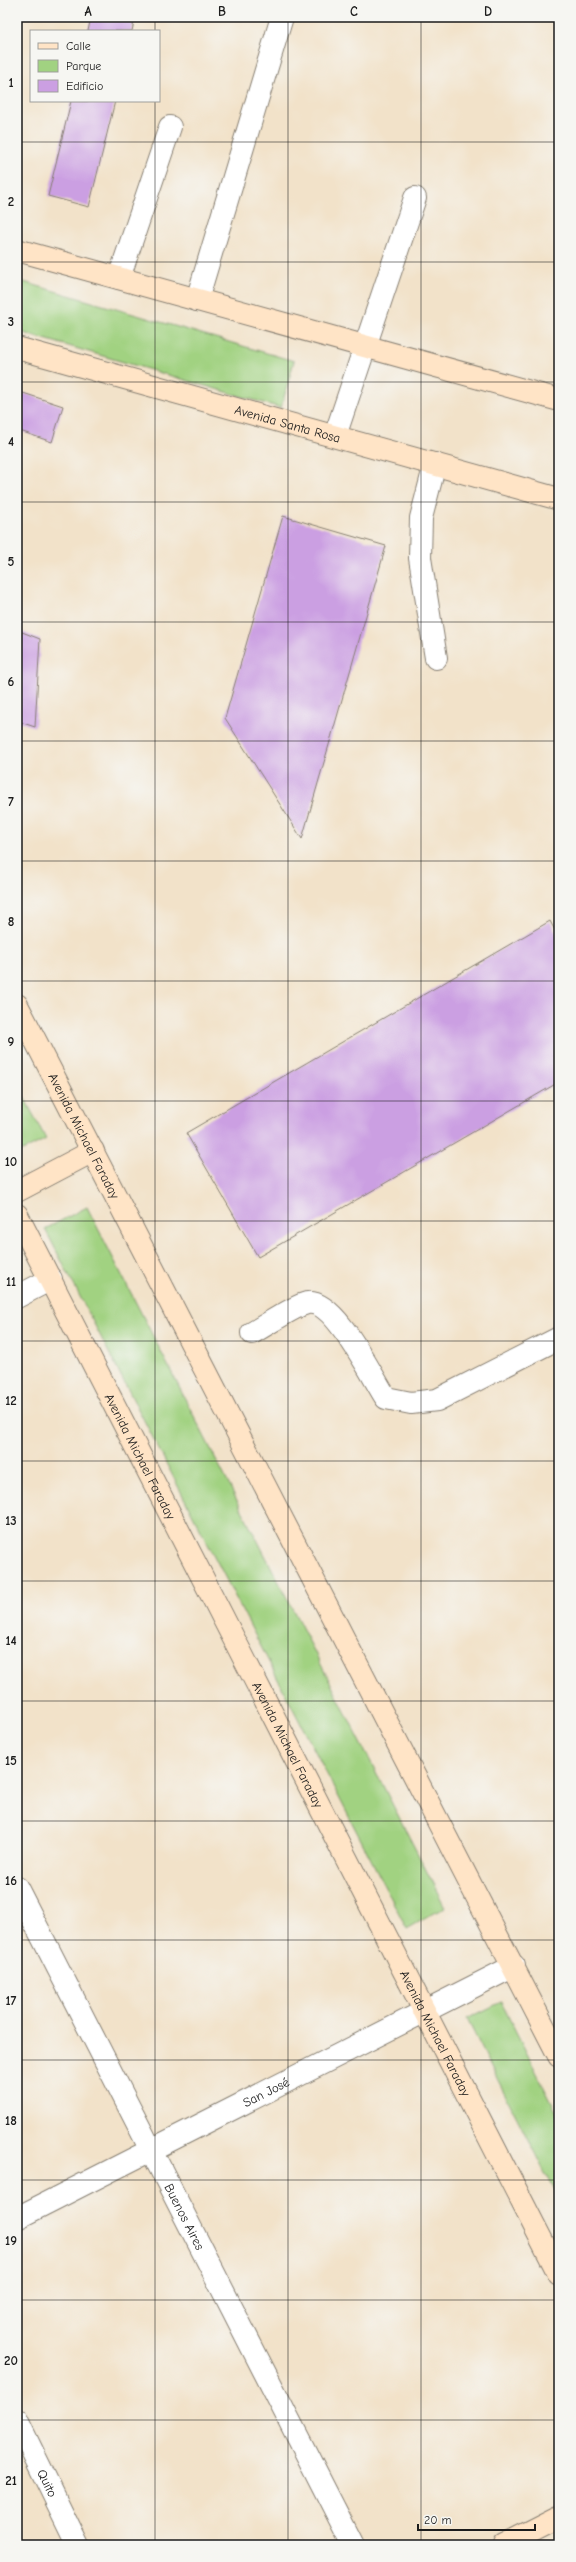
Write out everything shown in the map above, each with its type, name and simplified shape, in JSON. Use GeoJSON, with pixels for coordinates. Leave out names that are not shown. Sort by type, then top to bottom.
{"type":"FeatureCollection","features":[{"type":"Feature","properties":{"kind":"street"},"geometry":{"type":"LineString","coordinates":[[197,300],[282,17]]}},
{"type":"Feature","properties":{"kind":"street"},"geometry":{"type":"LineString","coordinates":[[119,278],[170,127]]}},
{"type":"Feature","properties":{"kind":"street"},"geometry":{"type":"LineString","coordinates":[[335,436],[367,347],[415,198]]}},
{"type":"Feature","properties":{"kind":"street"},"geometry":{"type":"LineString","coordinates":[[17,250],[559,400]]}},
{"type":"Feature","properties":{"kind":"street","name":"Avenida Santa Rosa"},"geometry":{"type":"LineString","coordinates":[[17,348],[559,498]]}},
{"type":"Feature","properties":{"kind":"street"},"geometry":{"type":"LineString","coordinates":[[435,464],[421,518],[420,558],[436,658]]}},
{"type":"Feature","properties":{"kind":"street","name":"Avenida Michael Faraday"},"geometry":{"type":"LineString","coordinates":[[17,1005],[514,1966],[559,2056]]}},
{"type":"Feature","properties":{"kind":"street"},"geometry":{"type":"LineString","coordinates":[[17,1191],[93,1151]]}},
{"type":"Feature","properties":{"kind":"street","name":"Avenida Michael Faraday"},"geometry":{"type":"LineString","coordinates":[[17,1215],[426,2011],[559,2274]]}},
{"type":"Feature","properties":{"kind":"street"},"geometry":{"type":"LineString","coordinates":[[17,1297],[51,1279]]}},
{"type":"Feature","properties":{"kind":"street"},"geometry":{"type":"LineString","coordinates":[[252,1332],[306,1304],[320,1304],[336,1318],[386,1398],[411,1402],[437,1400],[559,1338]]}},
{"type":"Feature","properties":{"kind":"street","name":"Buenos Aires"},"geometry":{"type":"LineString","coordinates":[[20,1899],[353,2545]]}},
{"type":"Feature","properties":{"kind":"street","name":"San José"},"geometry":{"type":"LineString","coordinates":[[17,2218],[514,1966]]}},
{"type":"Feature","properties":{"kind":"street","name":"Quito"},"geometry":{"type":"LineString","coordinates":[[17,2420],[78,2545]]}},
{"type":"Feature","properties":{"kind":"street"},"geometry":{"type":"LineString","coordinates":[[504,2545],[559,2517]]}},
{"type":"Feature","properties":{"kind":"green space"},"geometry":{"type":"Polygon","coordinates":[[[17,280],[294,361],[281,408],[17,331],[17,280]]]}},
{"type":"Feature","properties":{"kind":"green space"},"geometry":{"type":"Polygon","coordinates":[[[17,1084],[46,1139],[17,1154],[17,1084]]]}},
{"type":"Feature","properties":{"kind":"green space"},"geometry":{"type":"Polygon","coordinates":[[[87,1207],[445,1907],[407,1929],[45,1229],[87,1207]]]}},
{"type":"Feature","properties":{"kind":"green space"},"geometry":{"type":"Polygon","coordinates":[[[501,2002],[559,2117],[559,2201],[467,2019],[501,2002]]]}},
{"type":"Feature","properties":{"kind":"building"},"geometry":{"type":"Polygon","coordinates":[[[91,17],[135,17],[132,30],[88,30],[91,17]]]}},
{"type":"Feature","properties":{"kind":"building"},"geometry":{"type":"Polygon","coordinates":[[[71,102],[115,102],[89,207],[48,196],[71,102]]]}},
{"type":"Feature","properties":{"kind":"building"},"geometry":{"type":"Polygon","coordinates":[[[17,391],[63,406],[52,442],[17,430],[17,391]]]}},
{"type":"Feature","properties":{"kind":"building"},"geometry":{"type":"Polygon","coordinates":[[[283,516],[386,546],[302,839],[225,718],[283,516]]]}},
{"type":"Feature","properties":{"kind":"building"},"geometry":{"type":"Polygon","coordinates":[[[17,630],[40,639],[35,727],[17,721],[17,630]]]}},
{"type":"Feature","properties":{"kind":"building"},"geometry":{"type":"Polygon","coordinates":[[[550,921],[559,938],[559,1082],[258,1257],[186,1133],[550,921]]]}}]}
